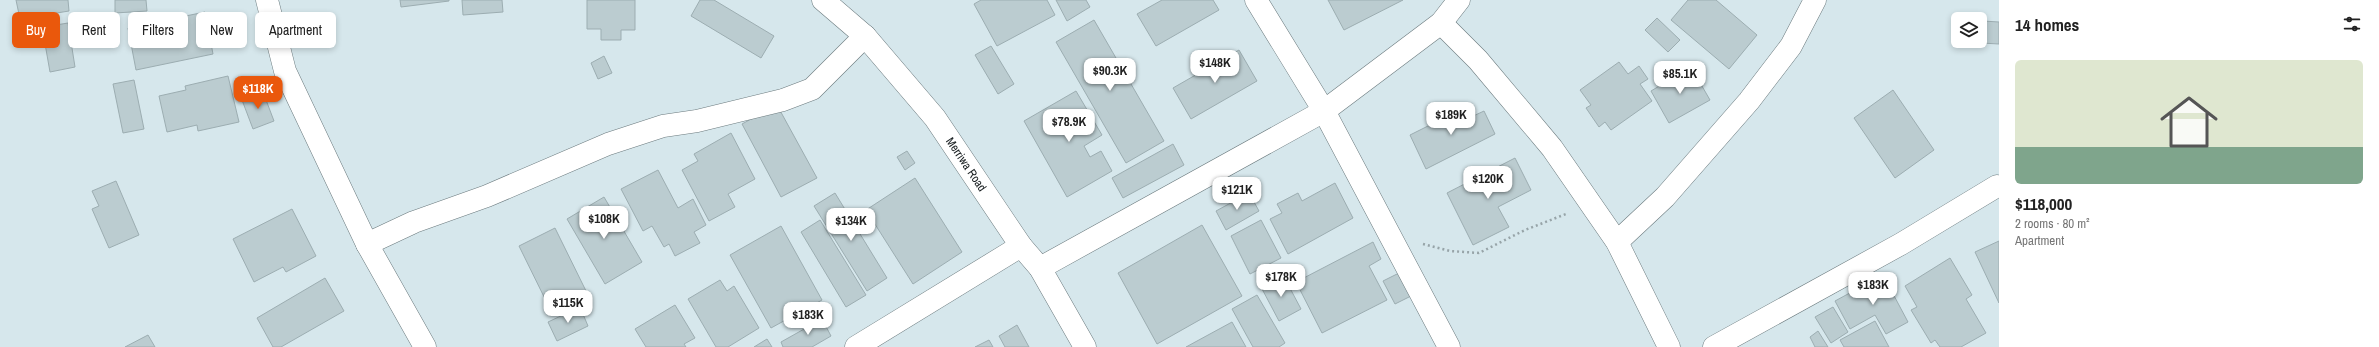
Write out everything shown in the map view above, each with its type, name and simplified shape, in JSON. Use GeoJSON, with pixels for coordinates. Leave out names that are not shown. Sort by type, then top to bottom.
{"type":"FeatureCollection","features":[{"type":"Feature","properties":{"kind":"street"},"geometry":{"type":"LineString","coordinates":[[267,0],[285,71],[367,244],[425,347]]}},
{"type":"Feature","properties":{"kind":"street","name":"Merriwa Road"},"geometry":{"type":"LineString","coordinates":[[823,0],[865,36],[935,118],[1021,246],[1040,268],[1085,347]]}},
{"type":"Feature","properties":{"kind":"street"},"geometry":{"type":"LineString","coordinates":[[1256,0],[1324,111],[1449,347]]}},
{"type":"Feature","properties":{"kind":"street"},"geometry":{"type":"LineString","coordinates":[[1040,268],[1324,111],[1441,23],[1459,0]]}},
{"type":"Feature","properties":{"kind":"street"},"geometry":{"type":"LineString","coordinates":[[1617,242],[1665,196],[1749,101],[1791,46],[1816,0]]}},
{"type":"Feature","properties":{"kind":"street"},"geometry":{"type":"LineString","coordinates":[[1441,23],[1478,60],[1552,148],[1617,242],[1669,347]]}},
{"type":"Feature","properties":{"kind":"street"},"geometry":{"type":"LineString","coordinates":[[367,244],[414,222],[487,196],[608,144],[662,126],[697,120],[783,100],[812,89],[865,36]]}},
{"type":"Feature","properties":{"kind":"street"},"geometry":{"type":"LineString","coordinates":[[1714,347],[1901,244],[1997,186]]}},
{"type":"Feature","properties":{"kind":"street"},"geometry":{"type":"LineString","coordinates":[[856,347],[1021,246]]}},
{"type":"Feature","properties":{"kind":"path"},"geometry":{"type":"LineString","coordinates":[[1390,235],[1450,251],[1478,253],[1525,230],[1557,217],[1592,206]]}},
{"type":"Feature","properties":{"kind":"building"},"geometry":{"type":"Polygon","coordinates":[[[16,0],[68,0],[69,11],[60,12],[19,12],[16,0]]]}},
{"type":"Feature","properties":{"kind":"building"},"geometry":{"type":"Polygon","coordinates":[[[115,0],[146,0],[147,11],[115,12],[115,0]]]}},
{"type":"Feature","properties":{"kind":"building"},"geometry":{"type":"Polygon","coordinates":[[[400,0],[449,0],[449,1],[401,7],[400,0]]]}},
{"type":"Feature","properties":{"kind":"building"},"geometry":{"type":"Polygon","coordinates":[[[462,0],[502,0],[503,12],[463,15],[462,0]]]}},
{"type":"Feature","properties":{"kind":"building"},"geometry":{"type":"Polygon","coordinates":[[[587,0],[635,0],[635,30],[621,30],[621,40],[601,40],[601,29],[587,29],[587,0]]]}},
{"type":"Feature","properties":{"kind":"building"},"geometry":{"type":"Polygon","coordinates":[[[700,0],[714,0],[774,36],[761,58],[691,16],[700,0]]]}},
{"type":"Feature","properties":{"kind":"building"},"geometry":{"type":"Polygon","coordinates":[[[981,0],[1047,0],[1055,15],[997,46],[974,4],[981,0]]]}},
{"type":"Feature","properties":{"kind":"building"},"geometry":{"type":"Polygon","coordinates":[[[1056,0],[1086,0],[1090,7],[1067,21],[1056,0]]]}},
{"type":"Feature","properties":{"kind":"building"},"geometry":{"type":"Polygon","coordinates":[[[1162,0],[1213,0],[1219,10],[1156,46],[1137,14],[1162,0]]]}},
{"type":"Feature","properties":{"kind":"building"},"geometry":{"type":"Polygon","coordinates":[[[1328,0],[1403,0],[1344,30],[1328,0]]]}},
{"type":"Feature","properties":{"kind":"building"},"geometry":{"type":"Polygon","coordinates":[[[1688,0],[1716,0],[1757,35],[1729,69],[1671,20],[1688,0]]]}},
{"type":"Feature","properties":{"kind":"building"},"geometry":{"type":"Polygon","coordinates":[[[196,14],[196,48],[212,48],[213,54],[136,70],[132,48],[188,48],[188,16],[196,14]]]}},
{"type":"Feature","properties":{"kind":"building"},"geometry":{"type":"Polygon","coordinates":[[[1657,18],[1680,40],[1668,52],[1645,30],[1657,18]]]}},
{"type":"Feature","properties":{"kind":"building"},"geometry":{"type":"Polygon","coordinates":[[[1094,20],[1164,141],[1126,163],[1056,42],[1094,20]]]}},
{"type":"Feature","properties":{"kind":"building"},"geometry":{"type":"Polygon","coordinates":[[[1987,21],[1999,22],[1999,44],[1987,43],[1987,21]]]}},
{"type":"Feature","properties":{"kind":"building"},"geometry":{"type":"Polygon","coordinates":[[[68,23],[68,48],[72,48],[75,67],[50,72],[46,48],[60,48],[60,24],[68,23]]]}},
{"type":"Feature","properties":{"kind":"building"},"geometry":{"type":"Polygon","coordinates":[[[991,46],[1014,84],[998,94],[975,55],[991,46]]]}},
{"type":"Feature","properties":{"kind":"building"},"geometry":{"type":"Polygon","coordinates":[[[1239,50],[1257,81],[1191,119],[1173,88],[1239,50]]]}},
{"type":"Feature","properties":{"kind":"building"},"geometry":{"type":"Polygon","coordinates":[[[604,56],[612,73],[598,79],[591,63],[604,56]]]}},
{"type":"Feature","properties":{"kind":"building"},"geometry":{"type":"Polygon","coordinates":[[[1619,62],[1628,74],[1639,66],[1648,79],[1640,84],[1652,101],[1611,130],[1605,122],[1599,127],[1586,108],[1591,105],[1580,90],[1619,62]]]}},
{"type":"Feature","properties":{"kind":"building"},"geometry":{"type":"Polygon","coordinates":[[[1691,67],[1710,100],[1669,123],[1651,91],[1691,67]]]}},
{"type":"Feature","properties":{"kind":"building"},"geometry":{"type":"Polygon","coordinates":[[[228,76],[239,122],[198,131],[197,125],[167,132],[159,96],[186,90],[185,86],[228,76]]]}},
{"type":"Feature","properties":{"kind":"building"},"geometry":{"type":"Polygon","coordinates":[[[134,80],[144,129],[123,133],[113,84],[134,80]]]}},
{"type":"Feature","properties":{"kind":"building"},"geometry":{"type":"Polygon","coordinates":[[[1893,90],[1934,150],[1895,178],[1854,118],[1893,90]]]}},
{"type":"Feature","properties":{"kind":"building"},"geometry":{"type":"Polygon","coordinates":[[[1076,91],[1102,135],[1084,146],[1090,157],[1101,151],[1112,171],[1067,197],[1024,121],[1076,91]]]}},
{"type":"Feature","properties":{"kind":"building"},"geometry":{"type":"Polygon","coordinates":[[[263,92],[274,121],[253,129],[242,100],[263,92]]]}},
{"type":"Feature","properties":{"kind":"building"},"geometry":{"type":"Polygon","coordinates":[[[777,105],[817,178],[781,197],[742,124],[777,105]]]}},
{"type":"Feature","properties":{"kind":"building"},"geometry":{"type":"Polygon","coordinates":[[[1464,108],[1469,118],[1484,111],[1495,134],[1426,169],[1410,135],[1464,108]]]}},
{"type":"Feature","properties":{"kind":"building"},"geometry":{"type":"Polygon","coordinates":[[[731,133],[755,179],[728,194],[735,207],[709,221],[682,170],[698,161],[694,154],[731,133]]]}},
{"type":"Feature","properties":{"kind":"building"},"geometry":{"type":"Polygon","coordinates":[[[1173,144],[1184,165],[1123,198],[1112,178],[1173,144]]]}},
{"type":"Feature","properties":{"kind":"building"},"geometry":{"type":"Polygon","coordinates":[[[907,151],[915,163],[905,170],[897,157],[907,151]]]}},
{"type":"Feature","properties":{"kind":"building"},"geometry":{"type":"Polygon","coordinates":[[[1515,158],[1531,190],[1498,207],[1509,227],[1473,245],[1447,193],[1515,158]]]}},
{"type":"Feature","properties":{"kind":"building"},"geometry":{"type":"Polygon","coordinates":[[[658,170],[678,208],[693,199],[706,225],[694,232],[700,243],[675,256],[669,244],[664,247],[652,226],[643,231],[621,189],[658,170]]]}},
{"type":"Feature","properties":{"kind":"building"},"geometry":{"type":"Polygon","coordinates":[[[915,178],[962,252],[913,284],[866,210],[915,178]]]}},
{"type":"Feature","properties":{"kind":"building"},"geometry":{"type":"Polygon","coordinates":[[[116,181],[139,235],[109,248],[92,209],[99,206],[92,191],[116,181]]]}},
{"type":"Feature","properties":{"kind":"building"},"geometry":{"type":"Polygon","coordinates":[[[1335,183],[1353,218],[1288,254],[1270,219],[1282,213],[1277,204],[1298,193],[1302,201],[1335,183]]]}},
{"type":"Feature","properties":{"kind":"building"},"geometry":{"type":"Polygon","coordinates":[[[835,193],[887,278],[867,291],[814,206],[835,193]]]}},
{"type":"Feature","properties":{"kind":"building"},"geometry":{"type":"Polygon","coordinates":[[[1249,193],[1259,211],[1226,230],[1216,211],[1249,193]]]}},
{"type":"Feature","properties":{"kind":"building"},"geometry":{"type":"Polygon","coordinates":[[[604,197],[642,262],[605,284],[567,219],[604,197]]]}},
{"type":"Feature","properties":{"kind":"building"},"geometry":{"type":"Polygon","coordinates":[[[292,209],[316,256],[286,272],[283,267],[254,282],[233,239],[292,209]]]}},
{"type":"Feature","properties":{"kind":"building"},"geometry":{"type":"Polygon","coordinates":[[[820,220],[866,295],[846,307],[801,232],[820,220]]]}},
{"type":"Feature","properties":{"kind":"building"},"geometry":{"type":"Polygon","coordinates":[[[1261,220],[1281,258],[1250,274],[1231,236],[1261,220]]]}},
{"type":"Feature","properties":{"kind":"building"},"geometry":{"type":"Polygon","coordinates":[[[1202,225],[1242,296],[1157,344],[1118,273],[1202,225]]]}},
{"type":"Feature","properties":{"kind":"building"},"geometry":{"type":"Polygon","coordinates":[[[781,226],[822,300],[771,328],[730,255],[781,226]]]}},
{"type":"Feature","properties":{"kind":"building"},"geometry":{"type":"Polygon","coordinates":[[[555,228],[588,295],[552,313],[519,246],[555,228]]]}},
{"type":"Feature","properties":{"kind":"building"},"geometry":{"type":"Polygon","coordinates":[[[1999,241],[1999,303],[1975,252],[1999,241]]]}},
{"type":"Feature","properties":{"kind":"building"},"geometry":{"type":"Polygon","coordinates":[[[1373,242],[1381,259],[1369,266],[1387,300],[1322,333],[1296,282],[1373,242]]]}},
{"type":"Feature","properties":{"kind":"building"},"geometry":{"type":"Polygon","coordinates":[[[1950,258],[1972,295],[1966,299],[1986,333],[1961,347],[1940,347],[1935,340],[1931,343],[1911,310],[1917,307],[1905,286],[1950,258]]]}},
{"type":"Feature","properties":{"kind":"building"},"geometry":{"type":"Polygon","coordinates":[[[1401,272],[1413,295],[1395,304],[1383,281],[1401,272]]]}},
{"type":"Feature","properties":{"kind":"building"},"geometry":{"type":"Polygon","coordinates":[[[1283,275],[1301,309],[1279,321],[1261,287],[1283,275]]]}},
{"type":"Feature","properties":{"kind":"building"},"geometry":{"type":"Polygon","coordinates":[[[1883,275],[1908,322],[1886,334],[1875,315],[1850,329],[1835,301],[1883,275]]]}},
{"type":"Feature","properties":{"kind":"building"},"geometry":{"type":"Polygon","coordinates":[[[325,278],[344,311],[281,347],[273,347],[257,318],[325,278]]]}},
{"type":"Feature","properties":{"kind":"building"},"geometry":{"type":"Polygon","coordinates":[[[720,280],[727,291],[734,286],[759,328],[728,347],[716,347],[688,299],[720,280]]]}},
{"type":"Feature","properties":{"kind":"building"},"geometry":{"type":"Polygon","coordinates":[[[1257,295],[1285,343],[1279,347],[1253,347],[1232,309],[1257,295]]]}},
{"type":"Feature","properties":{"kind":"building"},"geometry":{"type":"Polygon","coordinates":[[[675,305],[695,338],[684,344],[686,347],[646,347],[635,329],[675,305]]]}},
{"type":"Feature","properties":{"kind":"building"},"geometry":{"type":"Polygon","coordinates":[[[580,307],[588,326],[557,341],[548,322],[580,307]]]}},
{"type":"Feature","properties":{"kind":"building"},"geometry":{"type":"Polygon","coordinates":[[[1833,307],[1848,332],[1831,343],[1815,317],[1833,307]]]}},
{"type":"Feature","properties":{"kind":"building"},"geometry":{"type":"Polygon","coordinates":[[[822,319],[831,336],[812,347],[783,347],[781,342],[822,319]]]}},
{"type":"Feature","properties":{"kind":"building"},"geometry":{"type":"Polygon","coordinates":[[[1875,321],[1889,347],[1844,347],[1840,340],[1875,321]]]}},
{"type":"Feature","properties":{"kind":"building"},"geometry":{"type":"Polygon","coordinates":[[[1232,322],[1246,347],[1186,347],[1232,322]]]}},
{"type":"Feature","properties":{"kind":"building"},"geometry":{"type":"Polygon","coordinates":[[[1017,325],[1029,347],[1005,347],[999,336],[1017,325]]]}},
{"type":"Feature","properties":{"kind":"building"},"geometry":{"type":"Polygon","coordinates":[[[1818,331],[1828,347],[1815,347],[1810,337],[1818,331]]]}},
{"type":"Feature","properties":{"kind":"building"},"geometry":{"type":"Polygon","coordinates":[[[148,335],[155,347],[125,347],[148,335]]]}},
{"type":"Feature","properties":{"kind":"building"},"geometry":{"type":"Polygon","coordinates":[[[767,339],[772,347],[754,347],[767,339]]]}},
{"type":"Feature","properties":{"kind":"building"},"geometry":{"type":"Polygon","coordinates":[[[989,340],[993,347],[975,347],[989,340]]]}}]}
